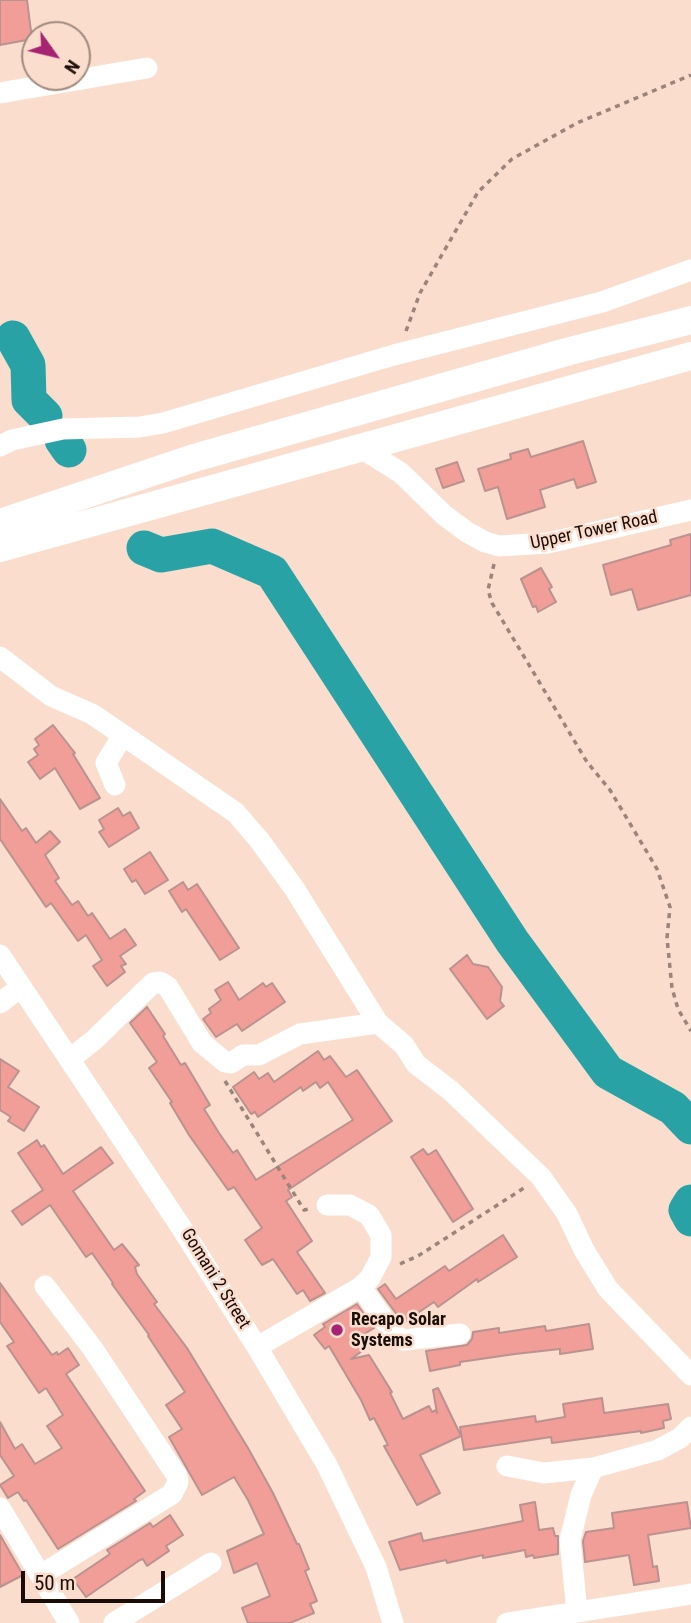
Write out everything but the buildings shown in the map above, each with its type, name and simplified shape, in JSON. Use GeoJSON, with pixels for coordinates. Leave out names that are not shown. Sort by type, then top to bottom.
{"type":"FeatureCollection","features":[{"type":"Feature","properties":{"kind":"main road"},"geometry":{"type":"LineString","coordinates":[[0,506],[194,458],[557,354],[691,320]]}},
{"type":"Feature","properties":{"kind":"main road"},"geometry":{"type":"LineString","coordinates":[[0,548],[691,356]]}},
{"type":"Feature","properties":{"kind":"main road"},"geometry":{"type":"LineString","coordinates":[[0,523],[194,458]]}},
{"type":"Feature","properties":{"kind":"street"},"geometry":{"type":"LineString","coordinates":[[0,93],[147,68]]}},
{"type":"Feature","properties":{"kind":"street"},"geometry":{"type":"LineString","coordinates":[[0,446],[12,440],[63,429],[140,427],[163,423],[394,355],[602,302],[691,270]]}},
{"type":"Feature","properties":{"kind":"street","name":"Upper Tower Road"},"geometry":{"type":"LineString","coordinates":[[361,448],[401,473],[444,515],[467,532],[499,546],[548,543],[691,510]]}},
{"type":"Feature","properties":{"kind":"street"},"geometry":{"type":"LineString","coordinates":[[0,657],[51,696],[92,714],[236,813],[294,888],[378,1023],[404,1045],[416,1065],[450,1090],[541,1177],[567,1214],[584,1250],[608,1289],[691,1375]]}},
{"type":"Feature","properties":{"kind":"street"},"geometry":{"type":"LineString","coordinates":[[115,785],[106,763],[123,734]]}},
{"type":"Feature","properties":{"kind":"street","name":"Gomani 2 Street"},"geometry":{"type":"LineString","coordinates":[[0,955],[180,1224],[327,1465],[376,1567],[393,1623]]}},
{"type":"Feature","properties":{"kind":"street"},"geometry":{"type":"LineString","coordinates":[[70,1059],[94,1040],[153,983],[160,982],[168,987],[202,1044],[225,1062],[231,1063],[243,1055],[259,1055],[300,1034],[378,1023]]}},
{"type":"Feature","properties":{"kind":"street"},"geometry":{"type":"LineString","coordinates":[[0,1003],[21,987]]}},
{"type":"Feature","properties":{"kind":"street"},"geometry":{"type":"LineString","coordinates":[[257,1347],[366,1282],[381,1256],[381,1235],[369,1214],[350,1205],[327,1205]]}},
{"type":"Feature","properties":{"kind":"street"},"geometry":{"type":"LineString","coordinates":[[366,1282],[394,1334],[403,1339],[460,1334]]}},
{"type":"Feature","properties":{"kind":"street"},"geometry":{"type":"LineString","coordinates":[[41,1575],[172,1494],[178,1482],[177,1476],[93,1349],[45,1286]]}},
{"type":"Feature","properties":{"kind":"street"},"geometry":{"type":"LineString","coordinates":[[507,1466],[544,1473],[593,1468],[658,1450],[680,1438],[691,1427]]}},
{"type":"Feature","properties":{"kind":"street"},"geometry":{"type":"LineString","coordinates":[[577,1612],[569,1540],[578,1505],[593,1468]]}},
{"type":"Feature","properties":{"kind":"street"},"geometry":{"type":"LineString","coordinates":[[0,1508],[69,1623]]}},
{"type":"Feature","properties":{"kind":"street"},"geometry":{"type":"LineString","coordinates":[[114,1623],[211,1563]]}},
{"type":"Feature","properties":{"kind":"street"},"geometry":{"type":"LineString","coordinates":[[507,1623],[691,1594]]}},
{"type":"Feature","properties":{"kind":"path"},"geometry":{"type":"LineString","coordinates":[[394,355],[412,320],[420,293],[478,192],[512,159],[577,123],[691,75]]}},
{"type":"Feature","properties":{"kind":"path"},"geometry":{"type":"LineString","coordinates":[[499,546],[488,590],[492,603],[587,762],[610,790],[657,869],[670,907],[667,938],[672,988],[678,1009],[691,1031]]}},
{"type":"Feature","properties":{"kind":"path"},"geometry":{"type":"LineString","coordinates":[[223,1078],[304,1210],[327,1205]]}},
{"type":"Feature","properties":{"kind":"path"},"geometry":{"type":"LineString","coordinates":[[366,1282],[418,1256],[541,1177]]}},
{"type":"Feature","properties":{"kind":"waterway"},"geometry":{"type":"LineString","coordinates":[[13,338],[28,365],[29,400],[45,416]]}},
{"type":"Feature","properties":{"kind":"waterway"},"geometry":{"type":"LineString","coordinates":[[62,440],[69,450]]}},
{"type":"Feature","properties":{"kind":"waterway"},"geometry":{"type":"LineString","coordinates":[[144,548],[161,555],[212,546],[272,572],[512,941],[608,1072],[673,1108],[691,1127]]}},
{"type":"Feature","properties":{"kind":"waterway"},"geometry":{"type":"LineString","coordinates":[[691,1202],[686,1210],[691,1219]]}},
{"type":"Feature","properties":{"kind":"place","name":"Recapo Solar Systems"},"geometry":{"type":"Point","coordinates":[337,1330]}}]}
